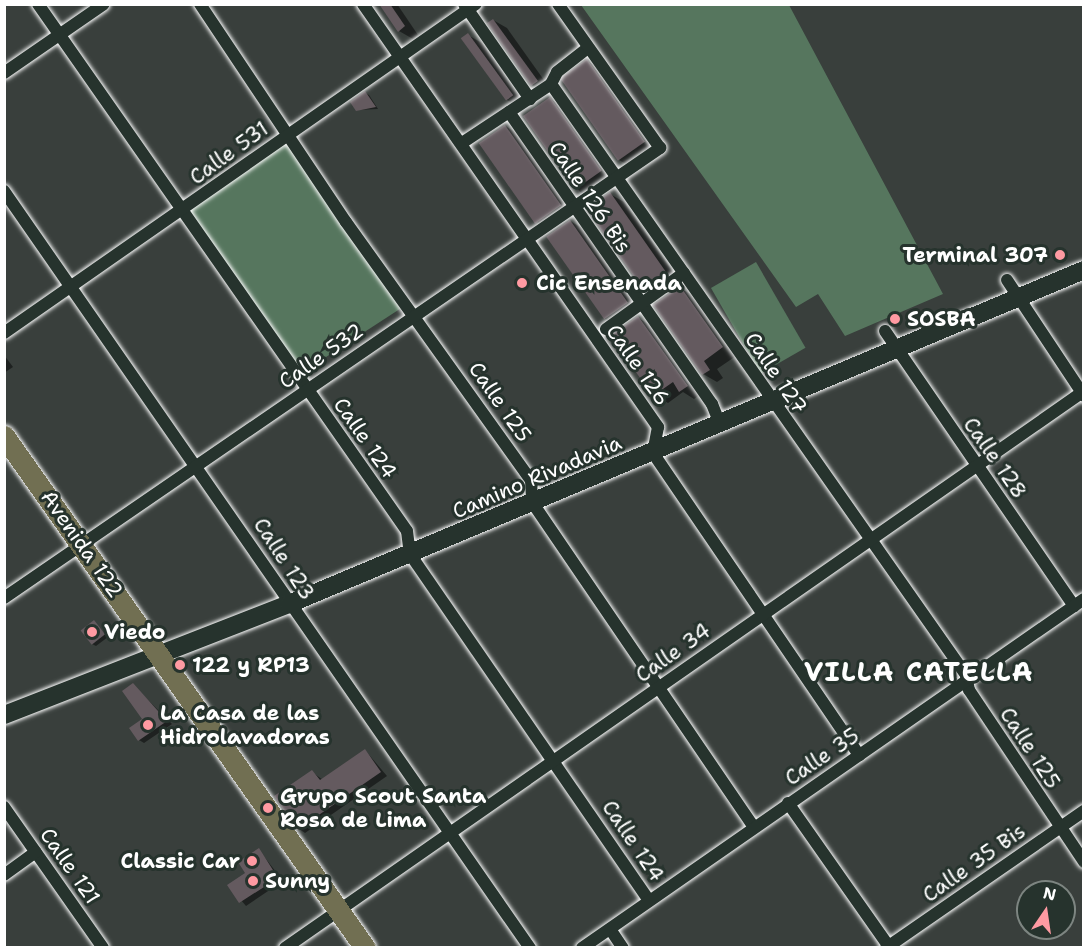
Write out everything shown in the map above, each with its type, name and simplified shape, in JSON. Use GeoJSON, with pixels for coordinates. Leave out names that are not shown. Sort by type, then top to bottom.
{"type":"FeatureCollection","features":[{"type":"Feature","properties":{"kind":"highway","name":"Avenida 122"},"geometry":{"type":"LineString","coordinates":[[4,436],[365,948]]}},
{"type":"Feature","properties":{"kind":"main road","name":"Camino Rivadavia"},"geometry":{"type":"LineString","coordinates":[[4,716],[158,652],[175,650],[410,554],[1083,270]]}},
{"type":"Feature","properties":{"kind":"street","name":"Calle 124"},"geometry":{"type":"LineString","coordinates":[[38,4],[406,531],[410,554],[556,760],[649,900]]}},
{"type":"Feature","properties":{"kind":"street"},"geometry":{"type":"LineString","coordinates":[[4,73],[104,4]]}},
{"type":"Feature","properties":{"kind":"street","name":"Calle 125"},"geometry":{"type":"LineString","coordinates":[[201,4],[531,480],[532,502],[754,826]]}},
{"type":"Feature","properties":{"kind":"street","name":"Calle 126"},"geometry":{"type":"LineString","coordinates":[[363,4],[658,427],[653,453]]}},
{"type":"Feature","properties":{"kind":"street"},"geometry":{"type":"LineString","coordinates":[[462,143],[551,84],[557,72],[588,48],[558,4]]}},
{"type":"Feature","properties":{"kind":"street"},"geometry":{"type":"LineString","coordinates":[[469,6],[530,99]]}},
{"type":"Feature","properties":{"kind":"street","name":"Calle 531"},"geometry":{"type":"LineString","coordinates":[[4,333],[183,210],[469,6]]}},
{"type":"Feature","properties":{"kind":"street","name":"Calle 532"},"geometry":{"type":"LineString","coordinates":[[4,598],[525,237],[660,148],[588,48]]}},
{"type":"Feature","properties":{"kind":"street","name":"Calle 127"},"geometry":{"type":"LineString","coordinates":[[551,84],[684,273],[771,402],[872,539],[968,683]]}},
{"type":"Feature","properties":{"kind":"street","name":"Calle 126 Bis"},"geometry":{"type":"LineString","coordinates":[[509,112],[720,424]]}},
{"type":"Feature","properties":{"kind":"street","name":"Calle 123"},"geometry":{"type":"LineString","coordinates":[[4,191],[281,584],[289,604],[530,948]]}},
{"type":"Feature","properties":{"kind":"street"},"geometry":{"type":"LineString","coordinates":[[606,329],[639,303],[684,273]]}},
{"type":"Feature","properties":{"kind":"street"},"geometry":{"type":"LineString","coordinates":[[1007,280],[1016,299],[1083,393]]}},
{"type":"Feature","properties":{"kind":"street","name":"Calle 128"},"geometry":{"type":"LineString","coordinates":[[885,332],[977,466],[1079,602]]}},
{"type":"Feature","properties":{"kind":"street","name":"Calle 34"},"geometry":{"type":"LineString","coordinates":[[285,948],[1083,393]]}},
{"type":"Feature","properties":{"kind":"street"},"geometry":{"type":"LineString","coordinates":[[653,453],[766,612],[859,755]]}},
{"type":"Feature","properties":{"kind":"street","name":"Calle 35"},"geometry":{"type":"LineString","coordinates":[[582,948],[754,826],[968,683],[1079,602]]}},
{"type":"Feature","properties":{"kind":"street","name":"Calle 125"},"geometry":{"type":"LineString","coordinates":[[968,683],[1083,862]]}},
{"type":"Feature","properties":{"kind":"street"},"geometry":{"type":"LineString","coordinates":[[788,804],[889,947]]}},
{"type":"Feature","properties":{"kind":"street","name":"Calle 121"},"geometry":{"type":"LineString","coordinates":[[4,807],[103,948]]}},
{"type":"Feature","properties":{"kind":"street","name":"Calle 35 Bis"},"geometry":{"type":"LineString","coordinates":[[889,947],[1083,811]]}},
{"type":"Feature","properties":{"kind":"street"},"geometry":{"type":"LineString","coordinates":[[4,875],[36,852]]}},
{"type":"Feature","properties":{"kind":"street"},"geometry":{"type":"LineString","coordinates":[[610,928],[623,948]]}},
{"type":"Feature","properties":{"kind":"green space"},"geometry":{"type":"Polygon","coordinates":[[[581,5],[789,5],[943,294],[845,336],[818,294],[796,307],[581,5]]]}},
{"type":"Feature","properties":{"kind":"green space"},"geometry":{"type":"Polygon","coordinates":[[[288,136],[400,309],[295,377],[182,205],[288,136]]]}},
{"type":"Feature","properties":{"kind":"green space"},"geometry":{"type":"Polygon","coordinates":[[[756,262],[806,348],[760,374],[711,288],[756,262]]]}},
{"type":"Feature","properties":{"kind":"building"},"geometry":{"type":"Polygon","coordinates":[[[379,4],[390,4],[405,26],[398,32],[379,4]]]}},
{"type":"Feature","properties":{"kind":"building"},"geometry":{"type":"Polygon","coordinates":[[[493,19],[538,81],[531,86],[487,23],[493,19]]]}},
{"type":"Feature","properties":{"kind":"building"},"geometry":{"type":"Polygon","coordinates":[[[468,33],[513,95],[506,101],[461,38],[468,33]]]}},
{"type":"Feature","properties":{"kind":"building"},"geometry":{"type":"Polygon","coordinates":[[[587,59],[645,142],[618,161],[560,78],[587,59]]]}},
{"type":"Feature","properties":{"kind":"building"},"geometry":{"type":"Polygon","coordinates":[[[365,91],[376,107],[356,111],[350,102],[365,91]]]}},
{"type":"Feature","properties":{"kind":"building"},"geometry":{"type":"Polygon","coordinates":[[[550,97],[602,171],[575,190],[523,116],[550,97]]]}},
{"type":"Feature","properties":{"kind":"building"},"geometry":{"type":"Polygon","coordinates":[[[505,125],[561,205],[535,224],[479,143],[505,125]]]}},
{"type":"Feature","properties":{"kind":"building"},"geometry":{"type":"Polygon","coordinates":[[[610,192],[668,275],[644,291],[586,209],[610,192]]]}},
{"type":"Feature","properties":{"kind":"building"},"geometry":{"type":"Polygon","coordinates":[[[570,220],[628,303],[604,319],[546,237],[570,220]]]}},
{"type":"Feature","properties":{"kind":"building"},"geometry":{"type":"Polygon","coordinates":[[[680,286],[723,347],[704,361],[710,370],[702,375],[653,305],[680,286]]]}},
{"type":"Feature","properties":{"kind":"building"},"geometry":{"type":"Polygon","coordinates":[[[638,316],[688,386],[679,392],[673,382],[653,396],[610,336],[638,316]]]}},
{"type":"Feature","properties":{"kind":"building","name":"Viedo"},"geometry":{"type":"Polygon","coordinates":[[[94,620],[105,634],[92,645],[81,630],[94,620]]]}},
{"type":"Feature","properties":{"kind":"building"},"geometry":{"type":"Polygon","coordinates":[[[133,683],[167,721],[138,741],[129,728],[142,719],[122,691],[133,683]]]}},
{"type":"Feature","properties":{"kind":"building"},"geometry":{"type":"Polygon","coordinates":[[[365,749],[381,772],[297,830],[274,796],[312,770],[320,780],[365,749]]]}},
{"type":"Feature","properties":{"kind":"building","name":"Sunny"},"geometry":{"type":"Polygon","coordinates":[[[259,848],[278,878],[239,903],[227,885],[245,873],[238,862],[259,848]]]}},
{"type":"Feature","properties":{"kind":"place","name":"Terminal 307"},"geometry":{"type":"Point","coordinates":[1060,255]}},
{"type":"Feature","properties":{"kind":"place","name":"Cic Ensenada"},"geometry":{"type":"Point","coordinates":[522,283]}},
{"type":"Feature","properties":{"kind":"place","name":"SOSBA"},"geometry":{"type":"Point","coordinates":[895,319]}},
{"type":"Feature","properties":{"kind":"place","name":"Viedo"},"geometry":{"type":"Point","coordinates":[92,632]}},
{"type":"Feature","properties":{"kind":"place","name":"122 y RP13"},"geometry":{"type":"Point","coordinates":[180,665]}},
{"type":"Feature","properties":{"kind":"place","name":"La Casa de las Hidrolavadoras"},"geometry":{"type":"Point","coordinates":[148,725]}},
{"type":"Feature","properties":{"kind":"place","name":"Grupo Scout Santa Rosa de Lima"},"geometry":{"type":"Point","coordinates":[268,808]}},
{"type":"Feature","properties":{"kind":"place","name":"Classic Car"},"geometry":{"type":"Point","coordinates":[252,861]}},
{"type":"Feature","properties":{"kind":"place","name":"Sunny"},"geometry":{"type":"Point","coordinates":[253,881]}},
{"type":"Feature","properties":{"kind":"district","name":"VILLA CATELLA"},"geometry":{"type":"Point","coordinates":[919,672]}}]}
